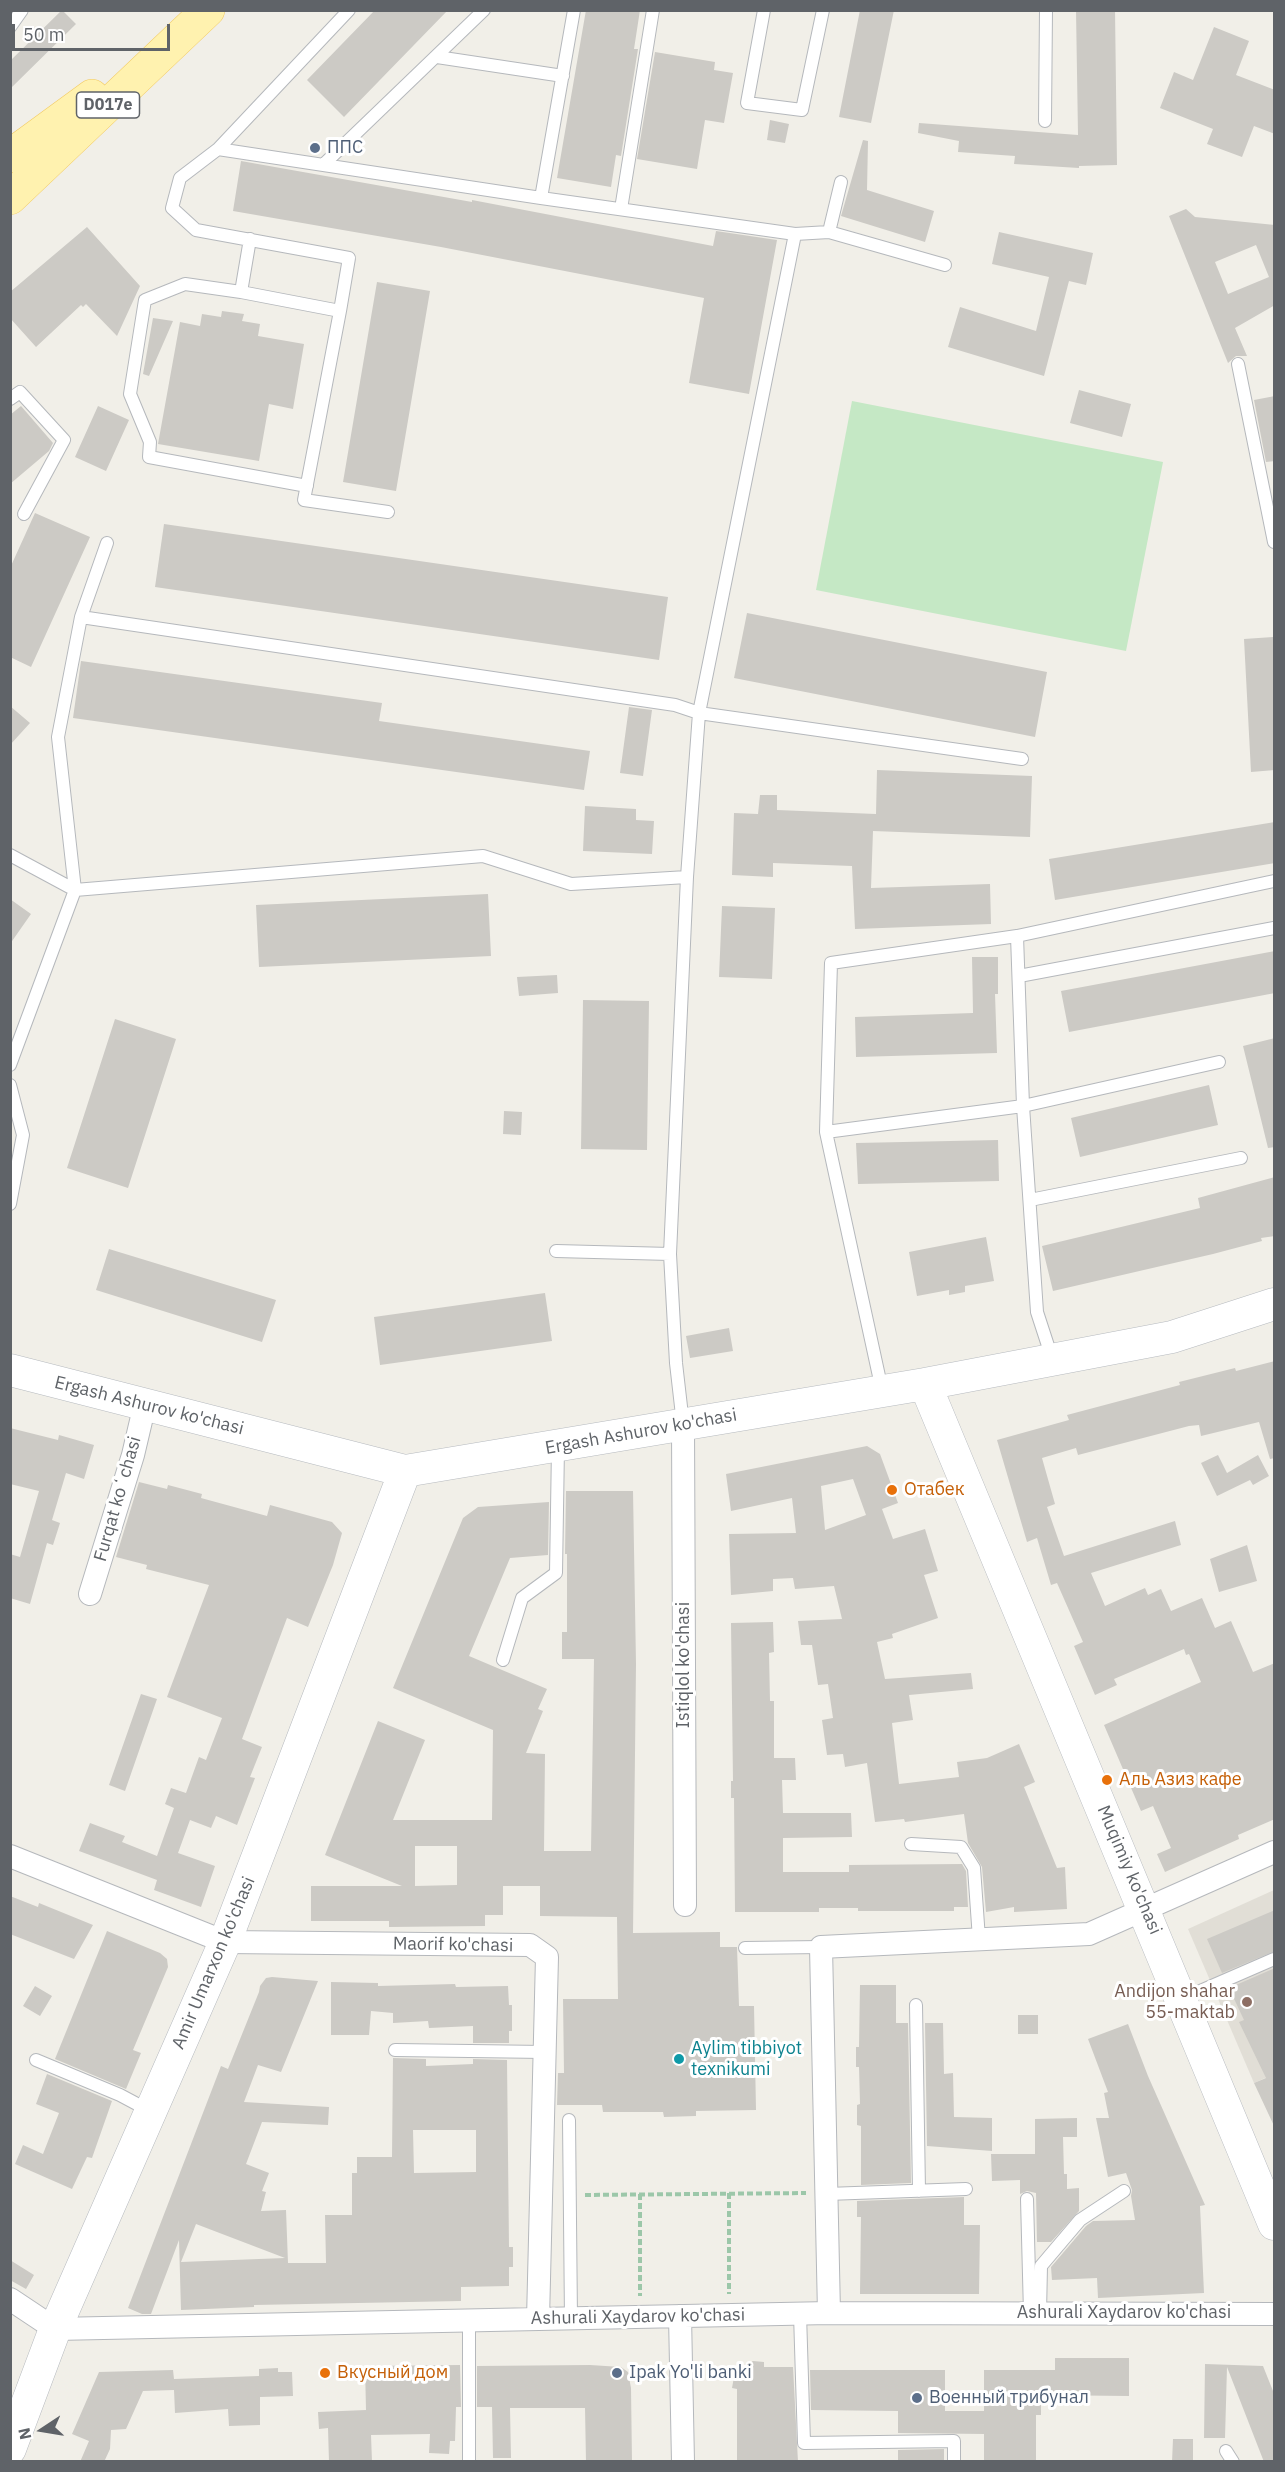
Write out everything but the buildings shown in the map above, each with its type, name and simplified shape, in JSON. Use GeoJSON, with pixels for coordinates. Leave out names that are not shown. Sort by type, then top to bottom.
{"type":"FeatureCollection","features":[{"type":"Feature","properties":{"kind":"main road","name":"D017e"},"geometry":{"type":"LineString","coordinates":[[10,156],[206,12]]}},
{"type":"Feature","properties":{"kind":"main road","name":"D017e"},"geometry":{"type":"LineString","coordinates":[[10,198],[206,12]]}},
{"type":"Feature","properties":{"kind":"street","name":"Ergash Ashurov ko'chasi"},"geometry":{"type":"LineString","coordinates":[[10,1370],[405,1472],[925,1384],[1172,1336],[1275,1304]]}},
{"type":"Feature","properties":{"kind":"street","name":"Muqimiy ko'chasi"},"geometry":{"type":"LineString","coordinates":[[925,1384],[1275,2224]]}},
{"type":"Feature","properties":{"kind":"street","name":"Furqat koʻchasi"},"geometry":{"type":"LineString","coordinates":[[90,1594],[133,1455],[145,1404]]}},
{"type":"Feature","properties":{"kind":"street","name":"Istiqlol ko'chasi"},"geometry":{"type":"LineString","coordinates":[[683,1425],[685,1905]]}},
{"type":"Feature","properties":{"kind":"street","name":"Amir Umarxon ko'chasi"},"geometry":{"type":"LineString","coordinates":[[10,2449],[55,2330],[225,1942],[405,1472]]}},
{"type":"Feature","properties":{"kind":"street"},"geometry":{"type":"LineString","coordinates":[[829,2313],[821,1947],[1089,1934],[1275,1852]]}},
{"type":"Feature","properties":{"kind":"street","name":"Maorif ko'chasi"},"geometry":{"type":"LineString","coordinates":[[10,1856],[225,1942],[530,1945],[547,1957],[538,2319]]}},
{"type":"Feature","properties":{"kind":"street"},"geometry":{"type":"LineString","coordinates":[[10,2299],[55,2330]]}},
{"type":"Feature","properties":{"kind":"street","name":"Ashurali Xaydarov ko'chasi"},"geometry":{"type":"LineString","coordinates":[[55,2330],[829,2313],[1275,2314]]}},
{"type":"Feature","properties":{"kind":"street"},"geometry":{"type":"LineString","coordinates":[[680,2316],[683,2462]]}},
{"type":"Feature","properties":{"kind":"lane"},"geometry":{"type":"LineString","coordinates":[[10,27],[22,10]]}},
{"type":"Feature","properties":{"kind":"lane"},"geometry":{"type":"LineString","coordinates":[[350,10],[218,149],[180,178],[172,208],[196,230],[250,238],[349,258],[304,500],[388,512]]}},
{"type":"Feature","properties":{"kind":"lane"},"geometry":{"type":"LineString","coordinates":[[324,164],[484,10]]}},
{"type":"Feature","properties":{"kind":"lane"},"geometry":{"type":"LineString","coordinates":[[541,198],[574,10]]}},
{"type":"Feature","properties":{"kind":"lane"},"geometry":{"type":"LineString","coordinates":[[621,209],[653,10]]}},
{"type":"Feature","properties":{"kind":"lane"},"geometry":{"type":"LineString","coordinates":[[764,10],[747,103],[802,110],[823,10]]}},
{"type":"Feature","properties":{"kind":"lane"},"geometry":{"type":"LineString","coordinates":[[1045,121],[1046,10]]}},
{"type":"Feature","properties":{"kind":"lane"},"geometry":{"type":"LineString","coordinates":[[437,57],[563,76]]}},
{"type":"Feature","properties":{"kind":"lane"},"geometry":{"type":"LineString","coordinates":[[218,149],[795,234],[829,231],[945,265]]}},
{"type":"Feature","properties":{"kind":"lane"},"geometry":{"type":"LineString","coordinates":[[829,231],[841,182]]}},
{"type":"Feature","properties":{"kind":"lane"},"geometry":{"type":"LineString","coordinates":[[683,1425],[676,1363],[670,1254],[687,877],[699,713],[795,234]]}},
{"type":"Feature","properties":{"kind":"lane"},"geometry":{"type":"LineString","coordinates":[[241,292],[250,238]]}},
{"type":"Feature","properties":{"kind":"lane"},"geometry":{"type":"LineString","coordinates":[[307,486],[149,457],[150,442],[130,394],[146,300],[185,284],[340,311]]}},
{"type":"Feature","properties":{"kind":"lane"},"geometry":{"type":"LineString","coordinates":[[1238,364],[1275,542]]}},
{"type":"Feature","properties":{"kind":"lane"},"geometry":{"type":"LineString","coordinates":[[10,399],[20,392],[64,440],[24,514]]}},
{"type":"Feature","properties":{"kind":"lane"},"geometry":{"type":"LineString","coordinates":[[10,1065],[75,890],[58,737],[81,617],[106,543]]}},
{"type":"Feature","properties":{"kind":"lane"},"geometry":{"type":"LineString","coordinates":[[81,617],[675,705],[699,713],[1022,759]]}},
{"type":"Feature","properties":{"kind":"lane"},"geometry":{"type":"LineString","coordinates":[[10,855],[75,890],[483,856],[571,884],[687,877]]}},
{"type":"Feature","properties":{"kind":"lane"},"geometry":{"type":"LineString","coordinates":[[883,1391],[826,1132],[831,963],[1017,936],[1275,881]]}},
{"type":"Feature","properties":{"kind":"lane"},"geometry":{"type":"LineString","coordinates":[[1019,976],[1275,928]]}},
{"type":"Feature","properties":{"kind":"lane"},"geometry":{"type":"LineString","coordinates":[[1017,936],[1023,1106],[1037,1312],[1052,1359]]}},
{"type":"Feature","properties":{"kind":"lane"},"geometry":{"type":"LineString","coordinates":[[826,1132],[1023,1106],[1219,1062]]}},
{"type":"Feature","properties":{"kind":"lane"},"geometry":{"type":"LineString","coordinates":[[10,1085],[22,1135],[10,1203]]}},
{"type":"Feature","properties":{"kind":"lane"},"geometry":{"type":"LineString","coordinates":[[1030,1200],[1241,1158]]}},
{"type":"Feature","properties":{"kind":"lane"},"geometry":{"type":"LineString","coordinates":[[556,1251],[670,1254]]}},
{"type":"Feature","properties":{"kind":"lane"},"geometry":{"type":"LineString","coordinates":[[503,1660],[522,1598],[556,1573],[558,1446]]}},
{"type":"Feature","properties":{"kind":"lane"},"geometry":{"type":"LineString","coordinates":[[911,1844],[961,1847],[974,1868],[979,1939]]}},
{"type":"Feature","properties":{"kind":"lane"},"geometry":{"type":"LineString","coordinates":[[745,1948],[821,1947]]}},
{"type":"Feature","properties":{"kind":"lane"},"geometry":{"type":"LineString","coordinates":[[1182,1999],[1275,1959]]}},
{"type":"Feature","properties":{"kind":"lane"},"geometry":{"type":"LineString","coordinates":[[916,2005],[919,2191]]}},
{"type":"Feature","properties":{"kind":"lane"},"geometry":{"type":"LineString","coordinates":[[395,2050],[544,2052]]}},
{"type":"Feature","properties":{"kind":"lane"},"geometry":{"type":"LineString","coordinates":[[36,2060],[120,2095],[151,2111]]}},
{"type":"Feature","properties":{"kind":"lane"},"geometry":{"type":"LineString","coordinates":[[569,2120],[571,2319]]}},
{"type":"Feature","properties":{"kind":"lane"},"geometry":{"type":"LineString","coordinates":[[826,2194],[966,2189]]}},
{"type":"Feature","properties":{"kind":"lane"},"geometry":{"type":"LineString","coordinates":[[1035,2313],[1041,2266],[1080,2220],[1124,2191]]}},
{"type":"Feature","properties":{"kind":"lane"},"geometry":{"type":"LineString","coordinates":[[1027,2199],[1035,2313]]}},
{"type":"Feature","properties":{"kind":"lane"},"geometry":{"type":"LineString","coordinates":[[800,2314],[804,2443],[954,2441],[954,2462]]}},
{"type":"Feature","properties":{"kind":"lane"},"geometry":{"type":"LineString","coordinates":[[469,2321],[469,2462]]}},
{"type":"Feature","properties":{"kind":"path"},"geometry":{"type":"LineString","coordinates":[[729,2193],[729,2315]]}},
{"type":"Feature","properties":{"kind":"path"},"geometry":{"type":"LineString","coordinates":[[640,2194],[640,2317]]}},
{"type":"Feature","properties":{"kind":"path"},"geometry":{"type":"LineString","coordinates":[[570,2195],[826,2194]]}},
{"type":"Feature","properties":{"kind":"shaded area","name":"Andijon shahar 55-maktab"},"geometry":{"type":"Polygon","coordinates":[[[1274,1890],[1274,2074],[1254,2083],[1188,1929],[1274,1890]]]}},
{"type":"Feature","properties":{"kind":"green space"},"geometry":{"type":"Polygon","coordinates":[[[852,401],[1163,462],[1126,651],[816,590],[852,401]]]}},
{"type":"Feature","properties":{"kind":"place","name":"ППС"},"geometry":{"type":"Point","coordinates":[315,148]}},
{"type":"Feature","properties":{"kind":"place","name":"Отабек"},"geometry":{"type":"Point","coordinates":[892,1490]}},
{"type":"Feature","properties":{"kind":"place","name":"Аль Азиз кафе"},"geometry":{"type":"Point","coordinates":[1107,1780]}},
{"type":"Feature","properties":{"kind":"place","name":"Andijon shahar 55-maktab"},"geometry":{"type":"Point","coordinates":[1247,2002]}},
{"type":"Feature","properties":{"kind":"place","name":"Aylim tibbiyot texnikumi"},"geometry":{"type":"Point","coordinates":[679,2059]}},
{"type":"Feature","properties":{"kind":"place","name":"Вкусный дом"},"geometry":{"type":"Point","coordinates":[325,2373]}},
{"type":"Feature","properties":{"kind":"place","name":"Ipak Yo'li banki"},"geometry":{"type":"Point","coordinates":[617,2373]}},
{"type":"Feature","properties":{"kind":"place","name":"Военный трибунал"},"geometry":{"type":"Point","coordinates":[917,2398]}}]}
